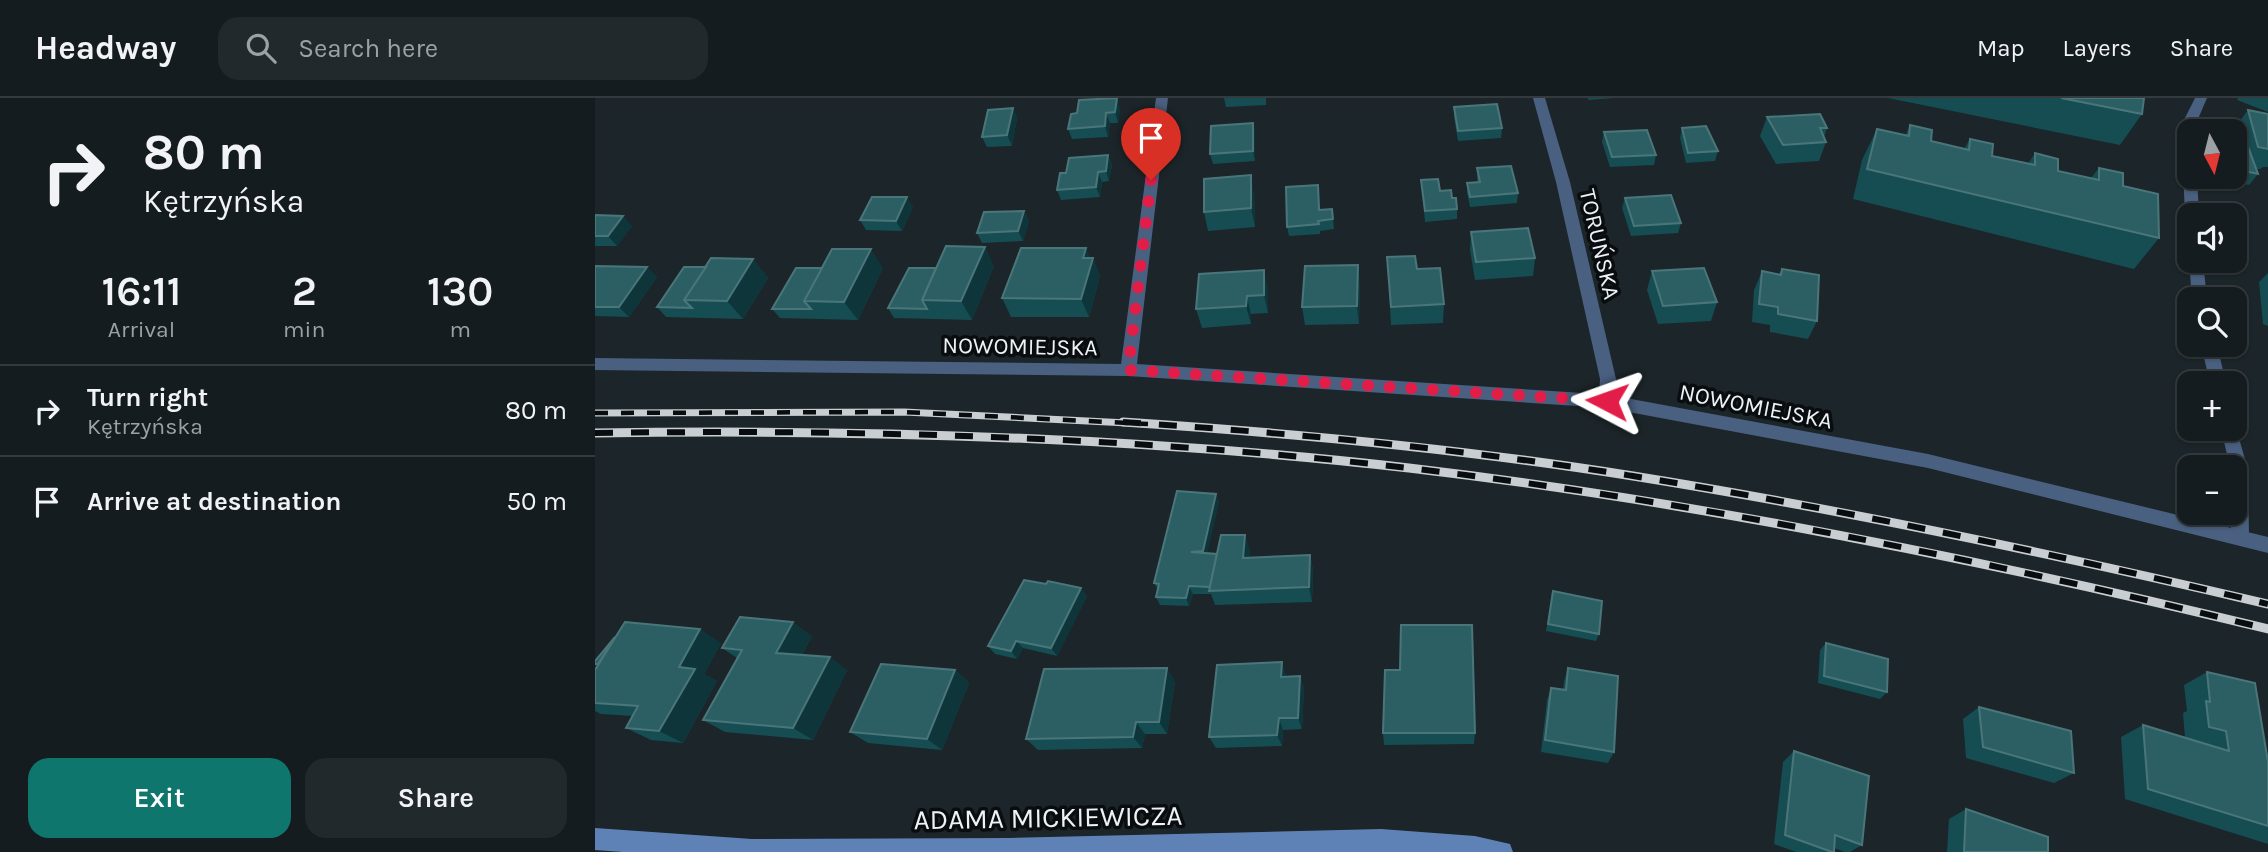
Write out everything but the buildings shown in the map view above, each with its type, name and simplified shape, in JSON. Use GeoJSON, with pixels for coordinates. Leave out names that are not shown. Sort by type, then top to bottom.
{"type":"FeatureCollection","features":[{"type":"Feature","properties":{"kind":"street"},"geometry":{"type":"LineString","coordinates":[[1128,370],[1162,98]]}},
{"type":"Feature","properties":{"kind":"street","name":"TORUŃSKA"},"geometry":{"type":"LineString","coordinates":[[1539,98],[1563,182],[1608,379],[1607,401]]}},
{"type":"Feature","properties":{"kind":"street"},"geometry":{"type":"LineString","coordinates":[[2191,203],[2188,126],[2201,98]]}},
{"type":"Feature","properties":{"kind":"street","name":"NOWOMIEJSKA"},"geometry":{"type":"LineString","coordinates":[[595,364],[1128,370],[1607,401],[1928,461],[2268,545]]}},
{"type":"Feature","properties":{"kind":"street"},"geometry":{"type":"LineString","coordinates":[[2232,441],[2239,470],[2240,537]]}},
{"type":"Feature","properties":{"kind":"street","name":"ADAMA MICKIEWICZA"},"geometry":{"type":"LineString","coordinates":[[595,839],[752,850],[1010,849],[1381,840],[1475,847],[1502,852]]}},
{"type":"Feature","properties":{"kind":"railway"},"geometry":{"type":"LineString","coordinates":[[595,413],[904,412],[1148,424]]}},
{"type":"Feature","properties":{"kind":"railway"},"geometry":{"type":"LineString","coordinates":[[1123,422],[1378,443],[1633,476],[1952,534],[2268,604]]}},
{"type":"Feature","properties":{"kind":"railway"},"geometry":{"type":"LineString","coordinates":[[595,433],[799,432],[1002,437],[1206,449],[1409,468],[1626,498],[1841,535],[2268,629]]}},
{"type":"Feature","properties":{"kind":"route"},"geometry":{"type":"LineString","coordinates":[[1151,180],[1128,370],[1607,401]]}}]}
